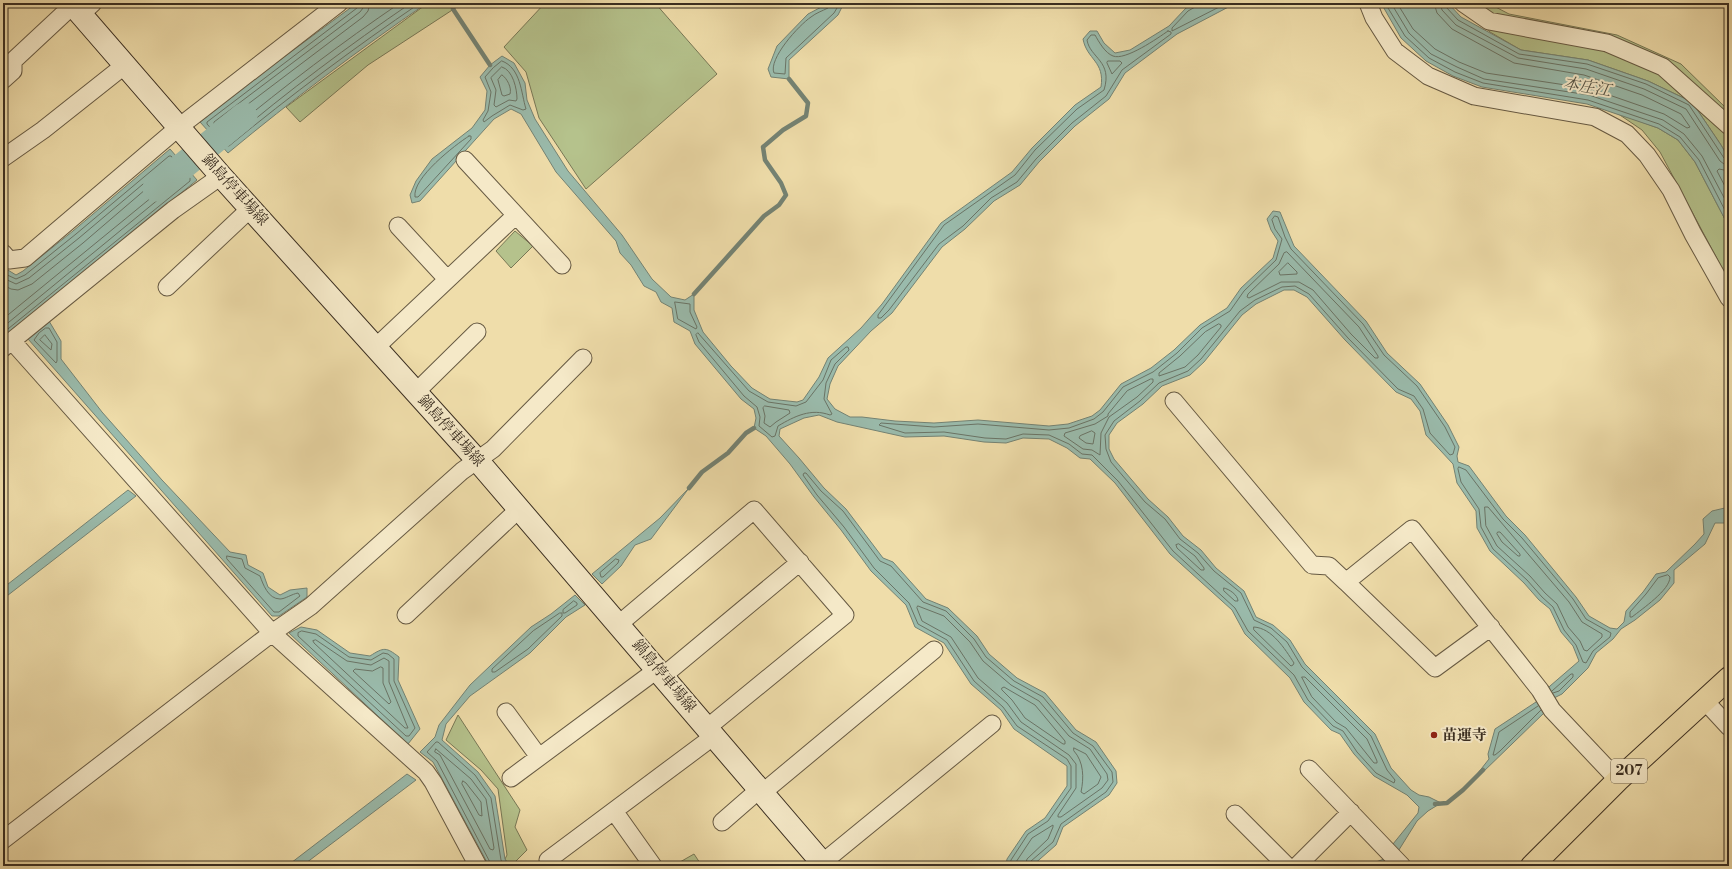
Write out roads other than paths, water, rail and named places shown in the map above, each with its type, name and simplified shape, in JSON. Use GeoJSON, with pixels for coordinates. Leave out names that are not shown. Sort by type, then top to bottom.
{"type":"FeatureCollection","features":[{"type":"Feature","properties":{"kind":"highway","name":"207"},"geometry":{"type":"LineString","coordinates":[[1532,866],[1618,780],[1729,678]]}},
{"type":"Feature","properties":{"kind":"main road","name":"鍋島停車場線"},"geometry":{"type":"LineString","coordinates":[[79,6],[125,65],[221,176],[477,460],[823,864]]}},
{"type":"Feature","properties":{"kind":"street"},"geometry":{"type":"LineString","coordinates":[[3,252],[9,260],[25,258],[179,127],[339,3]]}},
{"type":"Feature","properties":{"kind":"street"},"geometry":{"type":"LineString","coordinates":[[1368,3],[1374,18],[1396,52],[1428,76],[1474,96],[1595,117],[1627,134],[1647,155],[1671,190],[1697,241],[1729,298]]}},
{"type":"Feature","properties":{"kind":"street"},"geometry":{"type":"LineString","coordinates":[[1463,3],[1489,21],[1607,43],[1662,67],[1729,126]]}},
{"type":"Feature","properties":{"kind":"street"},"geometry":{"type":"LineString","coordinates":[[3,80],[13,71],[13,61],[79,6]]}},
{"type":"Feature","properties":{"kind":"street"},"geometry":{"type":"LineString","coordinates":[[3,158],[43,130],[125,65]]}},
{"type":"Feature","properties":{"kind":"street"},"geometry":{"type":"LineString","coordinates":[[466,160],[562,265]]}},
{"type":"Feature","properties":{"kind":"street"},"geometry":{"type":"LineString","coordinates":[[221,176],[172,210],[7,344],[272,633],[426,772],[433,782],[478,866]]}},
{"type":"Feature","properties":{"kind":"street"},"geometry":{"type":"LineString","coordinates":[[167,286],[251,208]]}},
{"type":"Feature","properties":{"kind":"street"},"geometry":{"type":"LineString","coordinates":[[376,347],[516,215]]}},
{"type":"Feature","properties":{"kind":"street"},"geometry":{"type":"LineString","coordinates":[[398,226],[447,279]]}},
{"type":"Feature","properties":{"kind":"street"},"geometry":{"type":"LineString","coordinates":[[416,392],[477,332]]}},
{"type":"Feature","properties":{"kind":"street"},"geometry":{"type":"LineString","coordinates":[[3,840],[272,633],[311,606],[462,470],[493,449],[583,358]]}},
{"type":"Feature","properties":{"kind":"street"},"geometry":{"type":"LineString","coordinates":[[1174,401],[1312,565],[1329,566],[1435,668],[1491,627]]}},
{"type":"Feature","properties":{"kind":"street"},"geometry":{"type":"LineString","coordinates":[[406,615],[519,509]]}},
{"type":"Feature","properties":{"kind":"street"},"geometry":{"type":"LineString","coordinates":[[553,866],[548,860],[614,811],[711,732],[845,615],[754,510],[619,624]]}},
{"type":"Feature","properties":{"kind":"street"},"geometry":{"type":"LineString","coordinates":[[1346,582],[1412,529],[1540,690],[1552,710],[1618,780]]}},
{"type":"Feature","properties":{"kind":"street"},"geometry":{"type":"LineString","coordinates":[[511,778],[660,672],[800,562]]}},
{"type":"Feature","properties":{"kind":"street"},"geometry":{"type":"LineString","coordinates":[[722,822],[754,795],[762,793],[934,650]]}},
{"type":"Feature","properties":{"kind":"street"},"geometry":{"type":"LineString","coordinates":[[1705,701],[1729,727]]}},
{"type":"Feature","properties":{"kind":"street"},"geometry":{"type":"LineString","coordinates":[[506,712],[539,757]]}},
{"type":"Feature","properties":{"kind":"street"},"geometry":{"type":"LineString","coordinates":[[823,864],[992,724]]}},
{"type":"Feature","properties":{"kind":"street"},"geometry":{"type":"LineString","coordinates":[[1310,769],[1395,859]]}},
{"type":"Feature","properties":{"kind":"street"},"geometry":{"type":"LineString","coordinates":[[614,811],[653,866]]}},
{"type":"Feature","properties":{"kind":"street"},"geometry":{"type":"LineString","coordinates":[[1297,866],[1351,812]]}},
{"type":"Feature","properties":{"kind":"street"},"geometry":{"type":"LineString","coordinates":[[1235,814],[1287,866]]}},
{"type":"Feature","properties":{"kind":"water"},"geometry":{"type":"Polygon","coordinates":[[[357,3],[427,3],[326,76],[228,153],[200,122],[269,68],[357,3]]]}},
{"type":"Feature","properties":{"kind":"water"},"geometry":{"type":"Polygon","coordinates":[[[829,3],[844,3],[838,15],[789,60],[789,79],[771,77],[768,69],[777,46],[808,14],[829,3]]]}},
{"type":"Feature","properties":{"kind":"water"},"geometry":{"type":"Polygon","coordinates":[[[1195,3],[1236,3],[1177,34],[1125,73],[1109,99],[1075,126],[1039,162],[1020,185],[994,201],[965,229],[942,247],[892,313],[871,331],[838,366],[830,384],[827,399],[835,409],[850,417],[934,423],[978,420],[1049,426],[1068,424],[1092,416],[1100,410],[1121,384],[1151,368],[1174,350],[1200,325],[1227,308],[1241,288],[1273,258],[1278,241],[1271,230],[1267,219],[1273,211],[1280,212],[1294,246],[1366,321],[1387,353],[1420,384],[1448,425],[1459,447],[1457,456],[1458,462],[1469,466],[1506,516],[1525,535],[1576,597],[1589,616],[1610,628],[1617,629],[1624,622],[1626,611],[1643,592],[1656,574],[1666,572],[1704,534],[1703,519],[1712,511],[1729,507],[1729,523],[1715,523],[1705,544],[1674,570],[1674,583],[1660,600],[1621,629],[1613,639],[1596,653],[1588,668],[1562,694],[1554,698],[1544,713],[1481,774],[1478,773],[1489,759],[1488,754],[1495,729],[1536,702],[1550,686],[1579,661],[1573,646],[1561,632],[1550,609],[1490,551],[1477,528],[1476,511],[1457,483],[1453,464],[1426,435],[1420,411],[1411,399],[1396,392],[1345,340],[1307,297],[1294,290],[1284,290],[1256,304],[1242,315],[1204,362],[1190,375],[1162,386],[1143,404],[1117,423],[1109,435],[1109,449],[1114,459],[1148,499],[1168,517],[1183,536],[1201,550],[1216,568],[1244,591],[1256,617],[1273,625],[1290,640],[1305,664],[1375,734],[1391,768],[1411,790],[1419,795],[1429,797],[1441,803],[1428,811],[1417,821],[1397,853],[1384,866],[1365,866],[1384,859],[1393,850],[1393,844],[1418,813],[1419,807],[1407,795],[1374,776],[1354,754],[1340,734],[1331,730],[1304,702],[1290,678],[1245,634],[1232,610],[1170,554],[1115,483],[1090,459],[1080,458],[1067,448],[1049,439],[1023,438],[1006,443],[984,442],[944,436],[905,437],[837,422],[819,415],[804,418],[780,429],[779,436],[824,488],[846,509],[883,558],[893,562],[926,599],[948,608],[977,636],[989,654],[1017,678],[1045,693],[1076,730],[1096,742],[1116,771],[1117,783],[1109,795],[1063,827],[1056,845],[1032,866],[1006,866],[1007,859],[1026,831],[1045,818],[1067,786],[1067,766],[1014,729],[1001,710],[971,684],[944,643],[915,627],[906,605],[871,571],[790,464],[766,436],[754,428],[756,418],[754,409],[741,399],[695,344],[690,331],[674,322],[672,308],[661,302],[656,292],[644,286],[631,265],[620,253],[616,241],[556,172],[521,114],[511,109],[494,119],[420,201],[412,203],[410,195],[416,181],[432,159],[472,128],[485,110],[487,91],[480,77],[490,65],[502,56],[514,63],[525,83],[527,100],[535,119],[568,171],[622,235],[652,279],[671,297],[685,300],[694,294],[694,310],[703,332],[731,366],[752,388],[770,399],[797,402],[803,400],[819,377],[828,358],[861,328],[882,304],[941,223],[1012,172],[1032,148],[1075,105],[1101,87],[1102,78],[1100,71],[1088,52],[1083,39],[1090,31],[1097,31],[1104,43],[1115,53],[1130,50],[1169,26],[1186,8],[1195,3]]]}},
{"type":"Feature","properties":{"kind":"water","name":"本庄江"},"geometry":{"type":"Polygon","coordinates":[[[1381,3],[1448,3],[1461,17],[1521,50],[1588,60],[1648,81],[1692,102],[1729,159],[1729,227],[1695,162],[1678,140],[1658,128],[1587,104],[1482,87],[1453,76],[1426,61],[1401,38],[1381,3]]]}},
{"type":"Feature","properties":{"kind":"water"},"geometry":{"type":"Polygon","coordinates":[[[170,149],[197,180],[3,338],[3,267],[16,275],[23,271],[170,149]]]}},
{"type":"Feature","properties":{"kind":"water"},"geometry":{"type":"Polygon","coordinates":[[[49,321],[61,341],[61,359],[102,412],[162,480],[230,552],[246,555],[248,565],[263,573],[268,587],[280,595],[290,590],[307,588],[307,597],[279,616],[272,616],[28,339],[36,329],[49,321]]]}},
{"type":"Feature","properties":{"kind":"water"},"geometry":{"type":"Polygon","coordinates":[[[689,488],[651,539],[635,545],[621,566],[602,584],[592,574],[660,518],[689,488]]]}},
{"type":"Feature","properties":{"kind":"water"},"geometry":{"type":"Polygon","coordinates":[[[128,490],[136,496],[3,599],[3,588],[128,490]]]}},
{"type":"Feature","properties":{"kind":"water"},"geometry":{"type":"Polygon","coordinates":[[[575,595],[585,605],[566,617],[530,653],[470,696],[446,724],[442,740],[478,772],[495,796],[505,859],[509,866],[489,866],[433,762],[420,752],[435,737],[439,725],[470,685],[531,627],[551,614],[575,595]]]}},
{"type":"Feature","properties":{"kind":"water"},"geometry":{"type":"Polygon","coordinates":[[[301,627],[317,630],[350,653],[370,656],[385,649],[391,651],[399,657],[398,680],[420,729],[408,744],[289,633],[301,627]]]}},
{"type":"Feature","properties":{"kind":"water"},"geometry":{"type":"Polygon","coordinates":[[[407,774],[416,780],[302,866],[287,866],[407,774]]]}},
{"type":"Feature","properties":{"kind":"waterway"},"geometry":{"type":"LineString","coordinates":[[453,9],[490,65]]}},
{"type":"Feature","properties":{"kind":"waterway"},"geometry":{"type":"LineString","coordinates":[[694,294],[764,216],[779,205],[786,195],[781,183],[765,160],[763,147],[783,130],[806,116],[808,103],[789,79]]}},
{"type":"Feature","properties":{"kind":"waterway"},"geometry":{"type":"LineString","coordinates":[[156,188],[244,116]]}},
{"type":"Feature","properties":{"kind":"waterway"},"geometry":{"type":"LineString","coordinates":[[689,488],[702,472],[728,453],[746,433],[754,428]]}},
{"type":"Feature","properties":{"kind":"waterway"},"geometry":{"type":"LineString","coordinates":[[1435,804],[1447,803],[1463,790],[1483,770]]}},
{"type":"Feature","properties":{"kind":"place","name":"苗運寺"},"geometry":{"type":"Point","coordinates":[1434,735]}}]}
